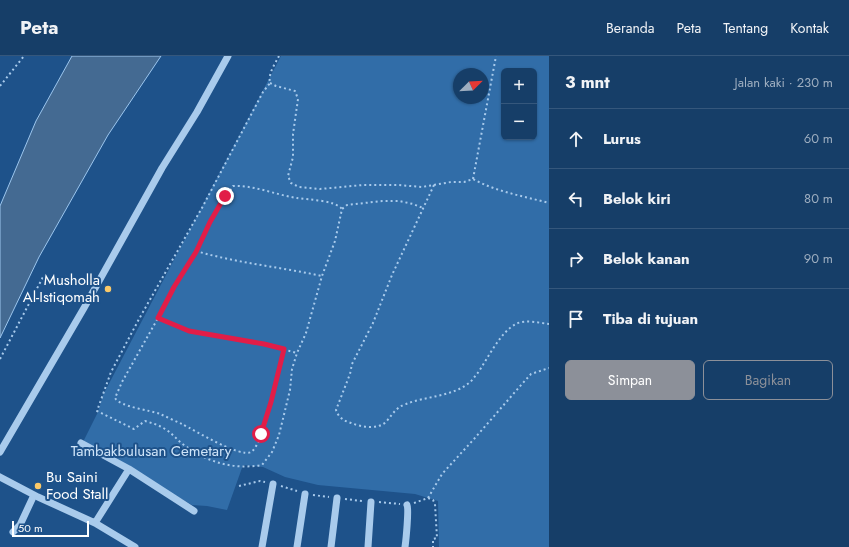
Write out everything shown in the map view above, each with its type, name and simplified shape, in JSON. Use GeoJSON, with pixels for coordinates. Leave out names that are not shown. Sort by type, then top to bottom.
{"type":"FeatureCollection","features":[{"type":"Feature","properties":{"kind":"street"},"geometry":{"type":"LineString","coordinates":[[0,452],[84,308],[162,168],[197,112],[228,56]]}},
{"type":"Feature","properties":{"kind":"street"},"geometry":{"type":"LineString","coordinates":[[81,443],[129,469],[194,511]]}},
{"type":"Feature","properties":{"kind":"street"},"geometry":{"type":"LineString","coordinates":[[95,524],[129,469]]}},
{"type":"Feature","properties":{"kind":"street"},"geometry":{"type":"LineString","coordinates":[[0,477],[95,524],[135,547]]}},
{"type":"Feature","properties":{"kind":"street"},"geometry":{"type":"LineString","coordinates":[[262,547],[273,484]]}},
{"type":"Feature","properties":{"kind":"street"},"geometry":{"type":"LineString","coordinates":[[297,547],[305,494]]}},
{"type":"Feature","properties":{"kind":"street"},"geometry":{"type":"LineString","coordinates":[[13,532],[20,525],[36,496]]}},
{"type":"Feature","properties":{"kind":"street"},"geometry":{"type":"LineString","coordinates":[[331,547],[337,498]]}},
{"type":"Feature","properties":{"kind":"street"},"geometry":{"type":"LineString","coordinates":[[368,547],[372,502]]}},
{"type":"Feature","properties":{"kind":"street"},"geometry":{"type":"LineString","coordinates":[[405,547],[406,520],[408,511],[407,505]]}},
{"type":"Feature","properties":{"kind":"path"},"geometry":{"type":"LineString","coordinates":[[0,86],[24,56]]}},
{"type":"Feature","properties":{"kind":"path"},"geometry":{"type":"LineString","coordinates":[[279,56],[270,73],[270,82],[263,92],[203,206],[139,319],[111,372],[97,411],[134,429],[145,421],[160,426],[166,429],[183,444],[206,459],[236,466],[262,466],[272,452],[279,435],[290,390],[292,369],[306,333],[322,276],[335,241],[342,209],[347,204],[382,201],[400,201],[424,208]]}},
{"type":"Feature","properties":{"kind":"path"},"geometry":{"type":"LineString","coordinates":[[473,180],[496,56]]}},
{"type":"Feature","properties":{"kind":"path"},"geometry":{"type":"LineString","coordinates":[[270,82],[276,86],[295,91],[298,99],[293,134],[293,157],[288,176],[291,183],[299,188],[320,189],[363,185],[422,187],[473,180],[501,191],[549,203]]}},
{"type":"Feature","properties":{"kind":"path"},"geometry":{"type":"LineString","coordinates":[[284,349],[266,421],[252,452],[246,454],[232,450],[160,414],[132,407],[117,401],[115,398],[122,382],[174,287],[196,252],[210,222],[233,186],[243,186],[280,196],[331,203],[339,205],[342,209]]}},
{"type":"Feature","properties":{"kind":"path"},"geometry":{"type":"LineString","coordinates":[[434,186],[392,275],[373,323],[352,364],[350,374],[336,410],[338,415],[347,422],[358,426],[376,427],[385,423],[394,410],[405,404],[457,390],[470,383],[502,337],[517,323],[530,322],[549,324]]}},
{"type":"Feature","properties":{"kind":"path"},"geometry":{"type":"LineString","coordinates":[[196,252],[218,258],[291,269],[322,276]]}},
{"type":"Feature","properties":{"kind":"path"},"geometry":{"type":"LineString","coordinates":[[0,359],[43,277]]}},
{"type":"Feature","properties":{"kind":"path"},"geometry":{"type":"LineString","coordinates":[[158,318],[189,331],[264,344],[297,353]]}},
{"type":"Feature","properties":{"kind":"path"},"geometry":{"type":"LineString","coordinates":[[337,498],[407,505],[428,498],[442,474],[474,440],[531,374],[549,368]]}},
{"type":"Feature","properties":{"kind":"path"},"geometry":{"type":"LineString","coordinates":[[239,486],[260,481],[273,484]]}},
{"type":"Feature","properties":{"kind":"path"},"geometry":{"type":"LineString","coordinates":[[428,498],[433,500],[436,511],[437,538],[433,539],[433,547]]}},
{"type":"Feature","properties":{"kind":"green space","name":"Tambakbulusan Cemetary"},"geometry":{"type":"Polygon","coordinates":[[[281,56],[549,56],[549,547],[439,547],[438,501],[415,494],[318,485],[285,477],[263,467],[243,465],[227,510],[192,505],[83,442],[98,412],[103,395],[281,56]]]}},
{"type":"Feature","properties":{"kind":"shaded area"},"geometry":{"type":"Polygon","coordinates":[[[72,56],[161,56],[108,135],[39,257],[0,338],[0,206],[36,121],[72,56]]]}},
{"type":"Feature","properties":{"kind":"place","name":"Musholla Al-Istiqomah"},"geometry":{"type":"Point","coordinates":[108,289]}},
{"type":"Feature","properties":{"kind":"place","name":"Bu Saini Food Stall"},"geometry":{"type":"Point","coordinates":[38,486]}},
{"type":"Feature","properties":{"kind":"route"},"geometry":{"type":"LineString","coordinates":[[225,196],[210,222],[196,252],[174,287],[158,318],[189,331],[284,349],[266,421],[261,434]]}}]}
